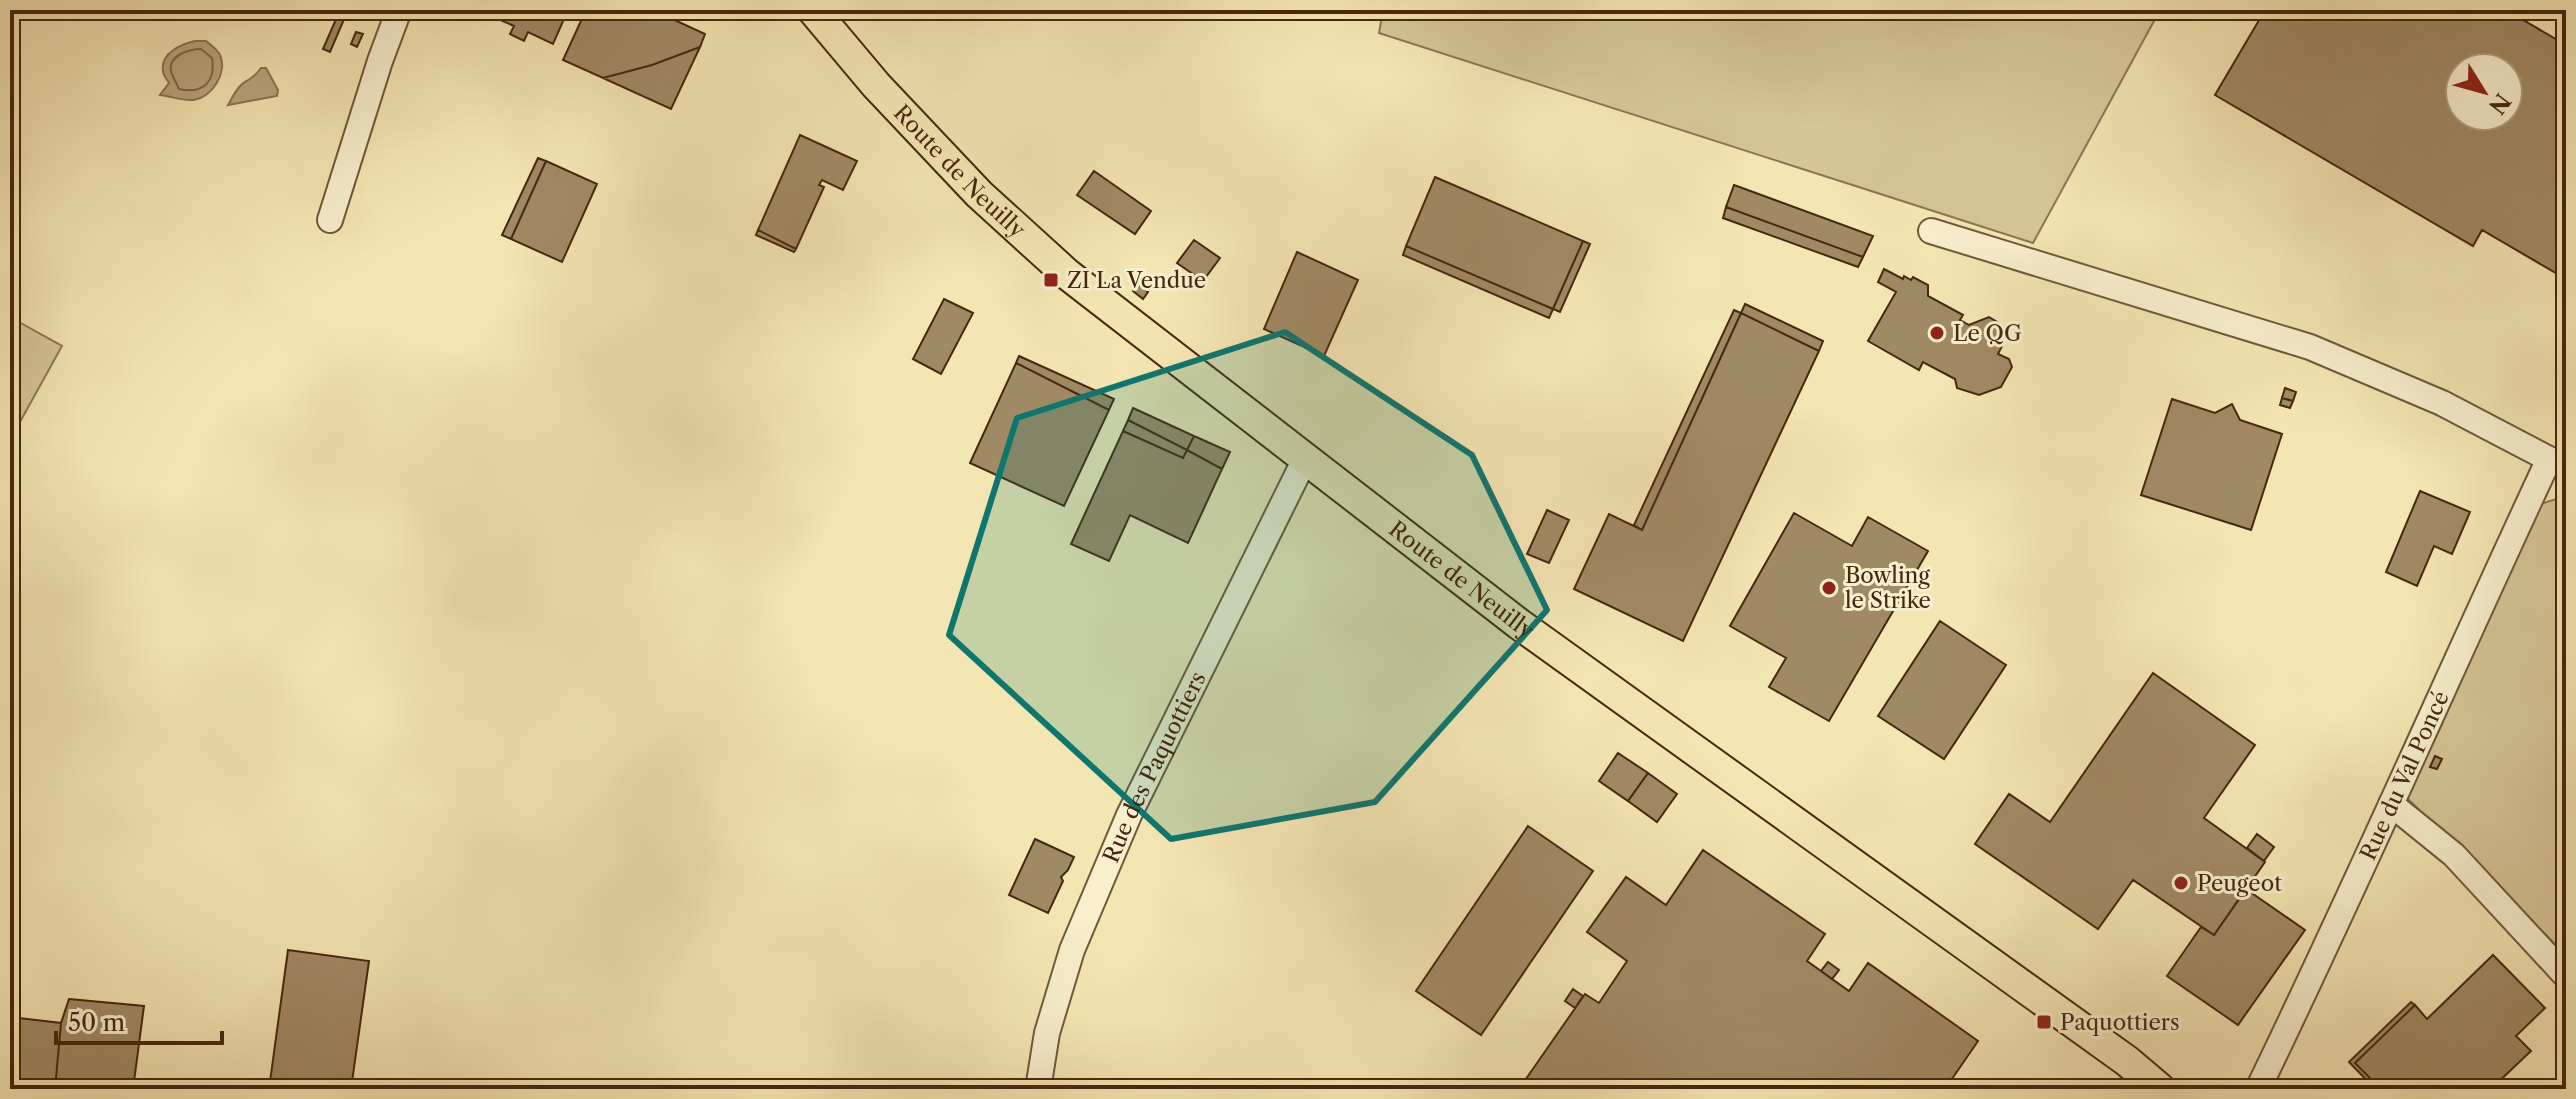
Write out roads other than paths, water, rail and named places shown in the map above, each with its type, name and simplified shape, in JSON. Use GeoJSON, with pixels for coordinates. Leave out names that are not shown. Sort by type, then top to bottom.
{"type":"FeatureCollection","features":[{"type":"Feature","properties":{"kind":"main road","name":"Route de Neuilly"},"geometry":{"type":"LineString","coordinates":[[813,10],[876,85],[979,194],[1067,274],[1519,624],[2104,1044],[2160,1089]]}},
{"type":"Feature","properties":{"kind":"street"},"geometry":{"type":"LineString","coordinates":[[330,220],[399,10]]}},
{"type":"Feature","properties":{"kind":"street","name":"Rue du Val Poncé"},"geometry":{"type":"LineString","coordinates":[[1931,231],[2310,347],[2442,403],[2558,464],[2391,804],[2258,1089]]}},
{"type":"Feature","properties":{"kind":"street","name":"Rue des Paquottiers"},"geometry":{"type":"LineString","coordinates":[[1038,1089],[1047,1033],[1072,950],[1129,815],[1305,459]]}},
{"type":"Feature","properties":{"kind":"street"},"geometry":{"type":"LineString","coordinates":[[2391,804],[2454,855],[2566,976]]}},
{"type":"Feature","properties":{"kind":"water"},"geometry":{"type":"Polygon","coordinates":[[[195,41],[206,41],[220,55],[222,69],[217,83],[206,95],[193,100],[160,95],[169,83],[163,73],[168,54],[195,41]]]}},
{"type":"Feature","properties":{"kind":"water"},"geometry":{"type":"Polygon","coordinates":[[[261,68],[266,68],[278,90],[277,96],[228,105],[240,86],[261,68]]]}},
{"type":"Feature","properties":{"kind":"place","name":"ZI La Vendue"},"geometry":{"type":"Point","coordinates":[1051,280]}},
{"type":"Feature","properties":{"kind":"place","name":"Le QG"},"geometry":{"type":"Point","coordinates":[1937,333]}},
{"type":"Feature","properties":{"kind":"place","name":"Bowling le Strike"},"geometry":{"type":"Point","coordinates":[1829,588]}},
{"type":"Feature","properties":{"kind":"place","name":"Peugeot"},"geometry":{"type":"Point","coordinates":[2181,883]}},
{"type":"Feature","properties":{"kind":"place","name":"Paquottiers"},"geometry":{"type":"Point","coordinates":[2044,1022]}}]}
